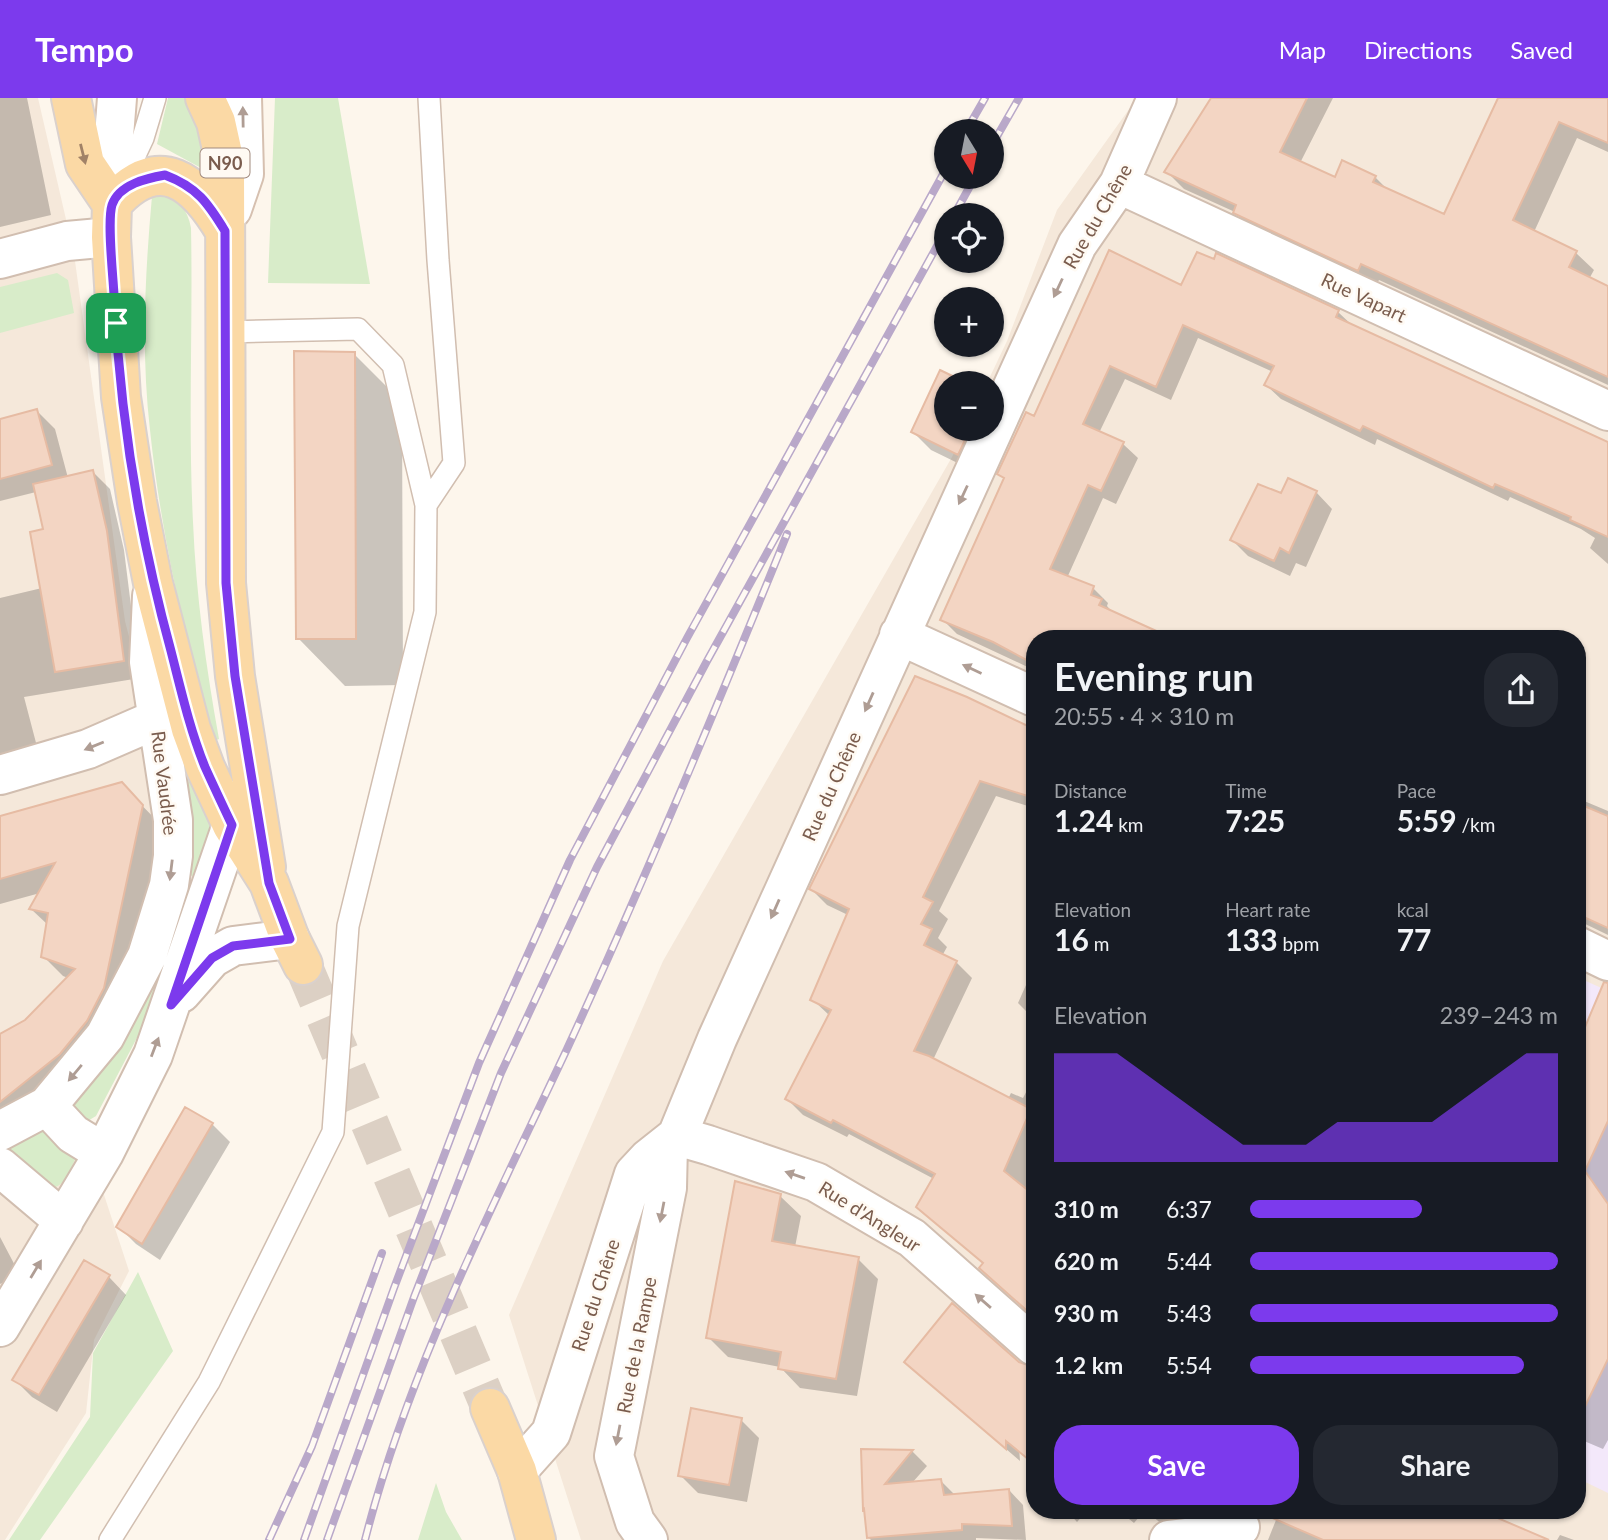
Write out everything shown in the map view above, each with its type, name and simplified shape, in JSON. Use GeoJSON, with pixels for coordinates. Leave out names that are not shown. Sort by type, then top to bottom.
{"type":"FeatureCollection","features":[{"type":"Feature","properties":{"kind":"main road"},"geometry":{"type":"LineString","coordinates":[[71,98],[85,164],[112,220]]}},
{"type":"Feature","properties":{"kind":"main road","name":"N90"},"geometry":{"type":"LineString","coordinates":[[205,98],[216,122],[225,163],[226,583],[235,676],[269,883]]}},
{"type":"Feature","properties":{"kind":"main road"},"geometry":{"type":"LineString","coordinates":[[112,220],[124,190],[142,179],[165,175],[184,182],[200,194],[225,231]]}},
{"type":"Feature","properties":{"kind":"main road","name":"N90"},"geometry":{"type":"LineString","coordinates":[[112,220],[121,397],[153,583],[191,729],[205,767],[232,825],[269,883],[296,952]]}},
{"type":"Feature","properties":{"kind":"main road"},"geometry":{"type":"LineString","coordinates":[[490,1408],[517,1471],[536,1540]]}},
{"type":"Feature","properties":{"kind":"street"},"geometry":{"type":"LineString","coordinates":[[0,259],[67,241],[112,220],[117,98]]}},
{"type":"Feature","properties":{"kind":"street"},"geometry":{"type":"LineString","coordinates":[[225,231],[244,174],[242,98]]}},
{"type":"Feature","properties":{"kind":"street","name":"Rue du Chêne"},"geometry":{"type":"LineString","coordinates":[[517,1471],[551,1433],[634,1174],[672,1140],[1077,246],[1119,184],[1157,98]]}},
{"type":"Feature","properties":{"kind":"street","name":"Rue Vapart"},"geometry":{"type":"LineString","coordinates":[[1119,184],[1608,411]]}},
{"type":"Feature","properties":{"kind":"street","name":"Rue Vaudrée"},"geometry":{"type":"LineString","coordinates":[[0,1131],[47,1106],[105,1036],[147,956],[169,885],[173,856],[173,820],[149,662],[153,583]]}},
{"type":"Feature","properties":{"kind":"street"},"geometry":{"type":"LineString","coordinates":[[899,635],[1026,693]]}},
{"type":"Feature","properties":{"kind":"street"},"geometry":{"type":"LineString","coordinates":[[0,775],[88,749],[157,719]]}},
{"type":"Feature","properties":{"kind":"street"},"geometry":{"type":"LineString","coordinates":[[0,1327],[104,1153],[153,1055],[232,825],[246,749]]}},
{"type":"Feature","properties":{"kind":"street"},"geometry":{"type":"LineString","coordinates":[[171,1005],[212,958],[233,946],[296,952]]}},
{"type":"Feature","properties":{"kind":"street"},"geometry":{"type":"LineString","coordinates":[[1586,950],[1608,961]]}},
{"type":"Feature","properties":{"kind":"street"},"geometry":{"type":"LineString","coordinates":[[47,1106],[73,1134],[104,1153]]}},
{"type":"Feature","properties":{"kind":"street","name":"Rue d'Angleur"},"geometry":{"type":"LineString","coordinates":[[672,1140],[708,1145],[816,1182],[912,1238],[1026,1339]]}},
{"type":"Feature","properties":{"kind":"street","name":"Rue de la Rampe"},"geometry":{"type":"LineString","coordinates":[[648,1540],[635,1521],[614,1457],[667,1188],[672,1140]]}},
{"type":"Feature","properties":{"kind":"street"},"geometry":{"type":"LineString","coordinates":[[0,1167],[64,1221]]}},
{"type":"Feature","properties":{"kind":"street"},"geometry":{"type":"LineString","coordinates":[[1168,1540],[1214,1535],[1244,1526]]}},
{"type":"Feature","properties":{"kind":"lane"},"geometry":{"type":"LineString","coordinates":[[112,220],[155,98]]}},
{"type":"Feature","properties":{"kind":"lane"},"geometry":{"type":"LineString","coordinates":[[426,505],[454,463],[429,98]]}},
{"type":"Feature","properties":{"kind":"lane"},"geometry":{"type":"LineString","coordinates":[[110,1540],[209,1382],[333,1132],[348,926],[425,612],[426,505],[393,365],[358,329],[225,332]]}},
{"type":"Feature","properties":{"kind":"shaded area"},"geometry":{"type":"Polygon","coordinates":[[[0,98],[38,98],[74,254],[125,621],[158,749],[163,848],[120,993],[53,1082],[88,1146],[129,1271],[94,1340],[86,1413],[5,1540],[0,1540],[0,98]]]}},
{"type":"Feature","properties":{"kind":"shaded area"},"geometry":{"type":"Polygon","coordinates":[[[1137,98],[1608,98],[1608,1540],[581,1540],[509,1315],[663,961],[960,441],[1004,441],[1004,371],[993,371],[999,357],[1004,357],[1004,347],[1057,210],[1137,98]]]}},
{"type":"Feature","properties":{"kind":"shaded area"},"geometry":{"type":"Polygon","coordinates":[[[1586,981],[1608,991],[1608,1493],[1586,1482],[1586,981]]]}},
{"type":"Feature","properties":{"kind":"green space"},"geometry":{"type":"Polygon","coordinates":[[[168,98],[191,98],[211,167],[203,169],[157,144],[168,98]]]}},
{"type":"Feature","properties":{"kind":"green space"},"geometry":{"type":"Polygon","coordinates":[[[275,98],[338,98],[370,284],[268,283],[275,98]]]}},
{"type":"Feature","properties":{"kind":"green space"},"geometry":{"type":"Polygon","coordinates":[[[160,190],[181,205],[191,228],[194,549],[206,658],[219,739],[211,742],[168,548],[147,401],[147,254],[152,196],[160,190]]]}},
{"type":"Feature","properties":{"kind":"green space"},"geometry":{"type":"Polygon","coordinates":[[[57,273],[68,280],[74,313],[0,333],[0,287],[57,273]]]}},
{"type":"Feature","properties":{"kind":"green space"},"geometry":{"type":"Polygon","coordinates":[[[178,739],[212,820],[202,878],[184,874],[178,739]]]}},
{"type":"Feature","properties":{"kind":"green space"},"geometry":{"type":"Polygon","coordinates":[[[176,902],[193,907],[172,971],[96,1116],[81,1125],[69,1119],[71,1099],[176,902]]]}},
{"type":"Feature","properties":{"kind":"green space"},"geometry":{"type":"Polygon","coordinates":[[[39,1123],[77,1155],[64,1181],[56,1187],[50,1188],[11,1151],[10,1145],[39,1123]]]}},
{"type":"Feature","properties":{"kind":"green space"},"geometry":{"type":"Polygon","coordinates":[[[138,1272],[173,1351],[40,1540],[9,1540],[90,1417],[93,1353],[138,1272]]]}},
{"type":"Feature","properties":{"kind":"green space"},"geometry":{"type":"Polygon","coordinates":[[[436,1483],[446,1512],[462,1540],[418,1540],[436,1483]]]}},
{"type":"Feature","properties":{"kind":"building"},"geometry":{"type":"Polygon","coordinates":[[[1211,98],[1307,98],[1280,152],[1335,177],[1342,160],[1376,176],[1373,182],[1444,214],[1498,98],[1608,98],[1608,143],[1559,122],[1513,220],[1577,251],[1569,267],[1608,286],[1608,377],[1361,264],[1358,271],[1233,213],[1236,205],[1164,172],[1211,98]]]}},
{"type":"Feature","properties":{"kind":"building"},"geometry":{"type":"Polygon","coordinates":[[[1109,250],[1181,285],[1197,252],[1214,259],[1216,253],[1339,310],[1336,317],[1608,442],[1608,537],[1570,520],[1571,517],[1495,484],[1493,488],[1363,426],[1360,431],[1264,385],[1274,366],[1183,325],[1156,387],[1110,366],[1083,424],[1124,442],[1101,491],[1088,485],[1050,569],[1094,586],[1091,595],[1102,599],[1099,605],[1154,630],[1026,630],[1026,660],[993,642],[940,620],[1004,478],[997,474],[1026,412],[1034,416],[1109,250]]]}},
{"type":"Feature","properties":{"kind":"building"},"geometry":{"type":"Polygon","coordinates":[[[294,351],[355,352],[356,639],[296,639],[294,351]]]}},
{"type":"Feature","properties":{"kind":"building"},"geometry":{"type":"Polygon","coordinates":[[[934,383],[934,441],[964,441],[958,455],[911,432],[934,383]]]}},
{"type":"Feature","properties":{"kind":"building"},"geometry":{"type":"Polygon","coordinates":[[[37,409],[52,465],[0,479],[0,419],[37,409]]]}},
{"type":"Feature","properties":{"kind":"building"},"geometry":{"type":"Polygon","coordinates":[[[93,470],[107,531],[124,661],[55,672],[30,532],[43,529],[33,484],[93,470]]]}},
{"type":"Feature","properties":{"kind":"building"},"geometry":{"type":"Polygon","coordinates":[[[1288,478],[1317,491],[1289,553],[1280,548],[1274,561],[1230,540],[1258,484],[1281,493],[1288,478]]]}},
{"type":"Feature","properties":{"kind":"building"},"geometry":{"type":"Polygon","coordinates":[[[915,676],[1026,725],[1026,795],[980,781],[923,897],[933,902],[921,924],[932,929],[924,945],[957,961],[914,1051],[929,1056],[1026,1106],[1026,1120],[1004,1171],[1026,1189],[1026,1310],[979,1268],[983,1263],[916,1207],[935,1174],[833,1120],[831,1123],[785,1099],[831,1010],[810,1000],[849,909],[809,889],[915,676]]]}},
{"type":"Feature","properties":{"kind":"building"},"geometry":{"type":"Polygon","coordinates":[[[122,782],[143,805],[104,988],[87,1021],[60,1054],[0,1102],[0,1034],[25,1020],[75,969],[41,957],[48,913],[29,909],[55,863],[0,879],[0,816],[122,782]]]}},
{"type":"Feature","properties":{"kind":"building"},"geometry":{"type":"Polygon","coordinates":[[[1586,807],[1608,816],[1608,928],[1586,918],[1586,807]]]}},
{"type":"Feature","properties":{"kind":"building"},"geometry":{"type":"Polygon","coordinates":[[[1604,982],[1608,983],[1608,1121],[1586,1169],[1586,1025],[1604,982]]]}},
{"type":"Feature","properties":{"kind":"building"},"geometry":{"type":"Polygon","coordinates":[[[185,1107],[213,1123],[142,1244],[116,1227],[185,1107]]]}},
{"type":"Feature","properties":{"kind":"building"},"geometry":{"type":"Polygon","coordinates":[[[1586,1172],[1608,1204],[1608,1359],[1586,1404],[1586,1172]]]}},
{"type":"Feature","properties":{"kind":"building"},"geometry":{"type":"Polygon","coordinates":[[[735,1181],[781,1194],[772,1241],[859,1257],[836,1379],[778,1369],[781,1352],[706,1338],[735,1181]]]}},
{"type":"Feature","properties":{"kind":"building"},"geometry":{"type":"Polygon","coordinates":[[[84,1260],[110,1275],[39,1395],[12,1380],[84,1260]]]}},
{"type":"Feature","properties":{"kind":"building"},"geometry":{"type":"Polygon","coordinates":[[[952,1303],[1019,1362],[1026,1364],[1026,1457],[1006,1441],[1006,1449],[904,1362],[952,1303]]]}},
{"type":"Feature","properties":{"kind":"building"},"geometry":{"type":"Polygon","coordinates":[[[691,1408],[742,1418],[729,1485],[678,1476],[691,1408]]]}},
{"type":"Feature","properties":{"kind":"building"},"geometry":{"type":"Polygon","coordinates":[[[861,1449],[913,1450],[885,1484],[941,1479],[944,1495],[1009,1489],[1012,1526],[962,1524],[962,1530],[867,1538],[863,1510],[861,1449]]]}},
{"type":"Feature","properties":{"kind":"building"},"geometry":{"type":"Polygon","coordinates":[[[1275,1519],[1500,1519],[1549,1540],[1323,1540],[1275,1519]]]}},
{"type":"Feature","properties":{"kind":"tunnel"},"geometry":{"type":"LineString","coordinates":[[303,965],[490,1408]]}},
{"type":"Feature","properties":{"kind":"railway"},"geometry":{"type":"LineString","coordinates":[[973,119],[985,98]]}},
{"type":"Feature","properties":{"kind":"railway"},"geometry":{"type":"LineString","coordinates":[[1004,124],[1019,98]]}},
{"type":"Feature","properties":{"kind":"railway"},"geometry":{"type":"LineString","coordinates":[[304,1540],[394,1288],[479,1063],[570,860],[687,638],[935,189]]}},
{"type":"Feature","properties":{"kind":"railway"},"geometry":{"type":"LineString","coordinates":[[961,203],[968,189]]}},
{"type":"Feature","properties":{"kind":"railway"},"geometry":{"type":"LineString","coordinates":[[327,1540],[414,1297],[501,1073],[597,867],[707,661],[934,251]]}},
{"type":"Feature","properties":{"kind":"railway"},"geometry":{"type":"LineString","coordinates":[[365,1540],[383,1476],[428,1351],[624,921],[787,534]]}},
{"type":"Feature","properties":{"kind":"railway"},"geometry":{"type":"LineString","coordinates":[[269,1540],[312,1446],[382,1253]]}},
{"type":"Feature","properties":{"kind":"route"},"geometry":{"type":"LineString","coordinates":[[165,175],[184,182],[200,194],[225,231],[226,583],[235,676],[269,883],[290,939],[233,946],[212,958],[171,1005],[232,825],[191,729],[153,583],[121,397],[116,323],[111,237],[112,204],[124,190],[142,179],[165,175]]}}]}
